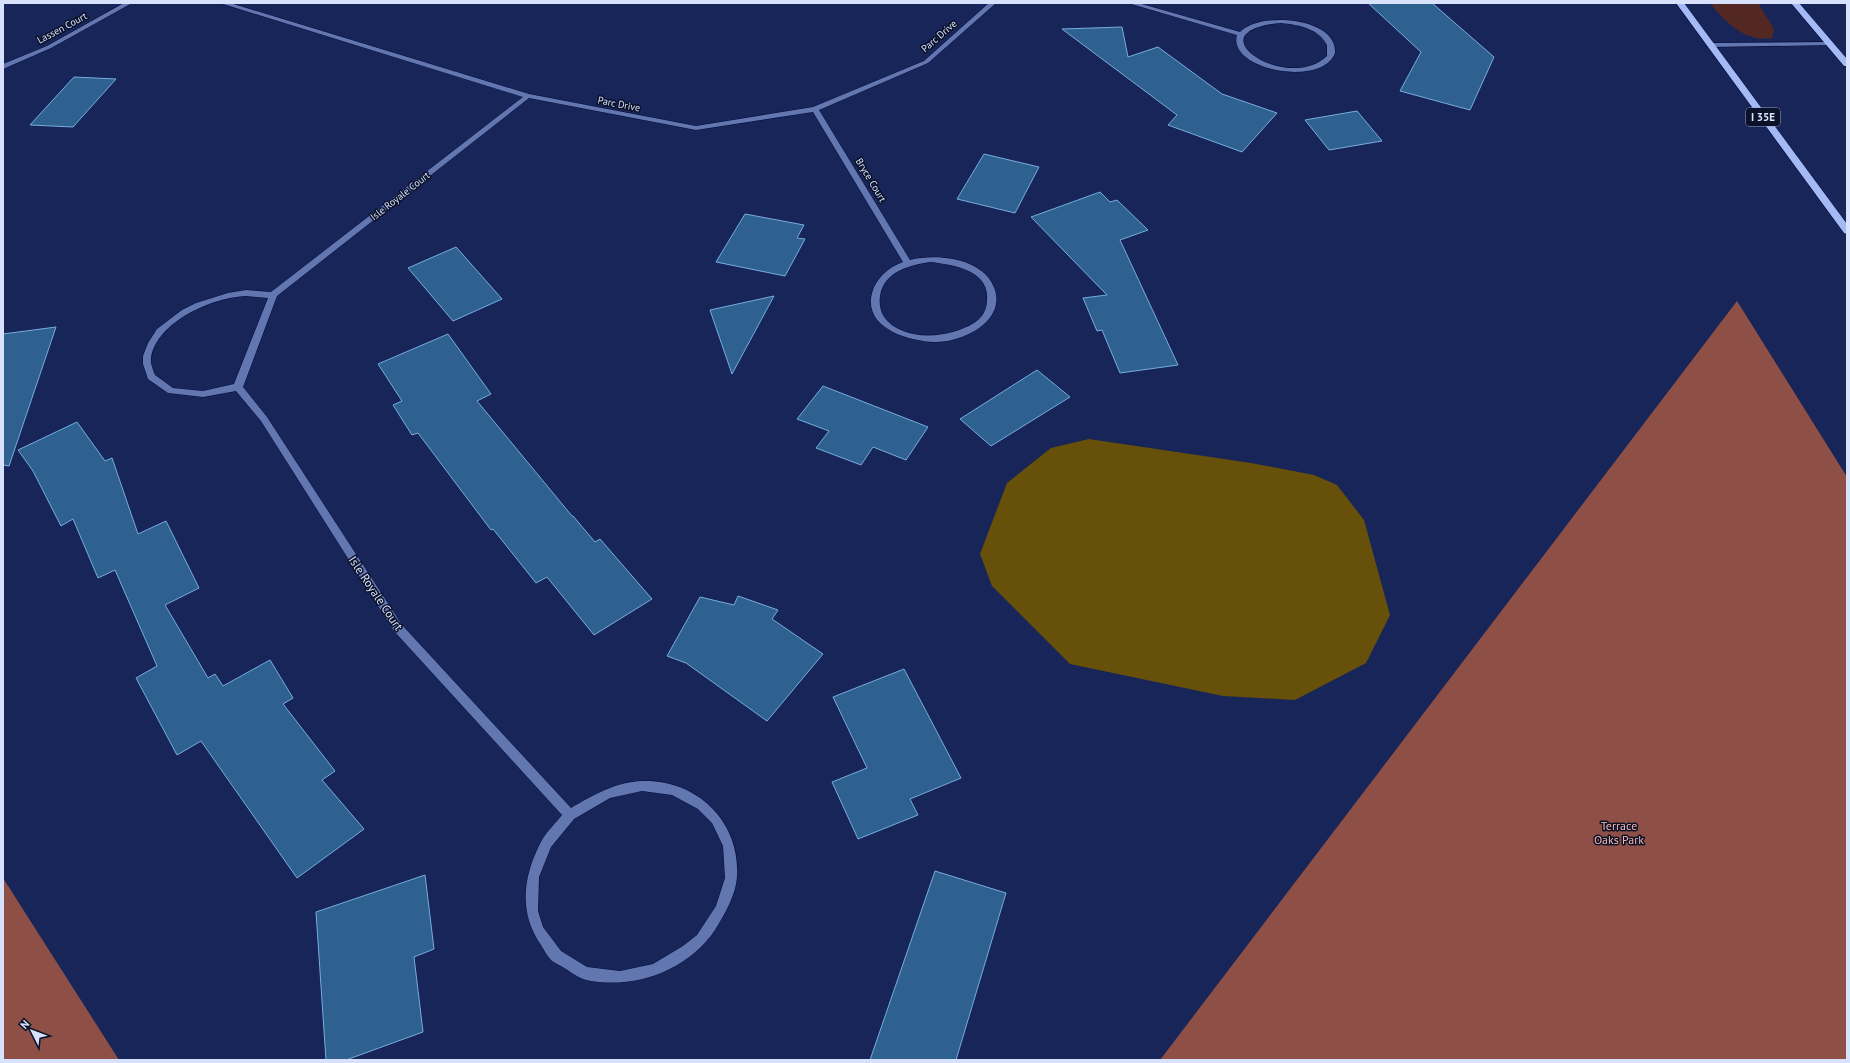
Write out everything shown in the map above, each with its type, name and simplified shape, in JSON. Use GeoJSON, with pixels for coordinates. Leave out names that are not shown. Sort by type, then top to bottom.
{"type":"FeatureCollection","features":[{"type":"Feature","properties":{"kind":"highway","name":"I 35E"},"geometry":{"type":"LineString","coordinates":[[1680,3],[1847,231]]}},
{"type":"Feature","properties":{"kind":"highway"},"geometry":{"type":"LineString","coordinates":[[1795,3],[1847,64]]}},
{"type":"Feature","properties":{"kind":"street","name":"Lassen Court"},"geometry":{"type":"LineString","coordinates":[[3,67],[49,47],[129,3]]}},
{"type":"Feature","properties":{"kind":"street","name":"Parc Drive"},"geometry":{"type":"LineString","coordinates":[[223,3],[528,96],[696,128],[815,109],[926,62],[993,3]]}},
{"type":"Feature","properties":{"kind":"street"},"geometry":{"type":"LineString","coordinates":[[1131,3],[1241,34]]}},
{"type":"Feature","properties":{"kind":"street"},"geometry":{"type":"LineString","coordinates":[[1281,21],[1299,23],[1314,29],[1326,37],[1332,46],[1331,56],[1323,64],[1309,69],[1291,70],[1272,67],[1256,61],[1244,52],[1239,43],[1241,34],[1250,26],[1264,22],[1281,21]]}},
{"type":"Feature","properties":{"kind":"street"},"geometry":{"type":"LineString","coordinates":[[1710,45],[1830,44]]}},
{"type":"Feature","properties":{"kind":"street","name":"Isle Royale Court"},"geometry":{"type":"LineString","coordinates":[[273,295],[528,96]]}},
{"type":"Feature","properties":{"kind":"street","name":"Bryce Court"},"geometry":{"type":"LineString","coordinates":[[815,109],[908,263]]}},
{"type":"Feature","properties":{"kind":"street"},"geometry":{"type":"LineString","coordinates":[[930,259],[953,261],[972,269],[986,281],[993,296],[990,312],[978,325],[959,335],[936,339],[912,336],[892,328],[878,315],[874,300],[878,284],[890,272],[908,263],[930,259]]}},
{"type":"Feature","properties":{"kind":"street"},"geometry":{"type":"LineString","coordinates":[[243,293],[273,295],[238,387],[203,394],[171,391],[151,377],[146,357],[157,335],[179,315],[210,300],[243,293]]}},
{"type":"Feature","properties":{"kind":"street","name":"Isle Royale Court"},"geometry":{"type":"LineString","coordinates":[[238,387],[264,420],[398,628],[570,816]]}},
{"type":"Feature","properties":{"kind":"street"},"geometry":{"type":"LineString","coordinates":[[642,786],[674,790],[702,804],[716,819],[729,846],[730,878],[721,910],[701,939],[688,951],[655,970],[620,977],[585,973],[556,956],[538,930],[532,911],[533,876],[547,844],[570,816],[608,793],[642,786]]}},
{"type":"Feature","properties":{"kind":"shaded area"},"geometry":{"type":"Polygon","coordinates":[[[1710,3],[1758,3],[1774,29],[1772,38],[1762,39],[1753,37],[1737,30],[1722,17],[1710,3]]]}},
{"type":"Feature","properties":{"kind":"shaded area"},"geometry":{"type":"Polygon","coordinates":[[[1089,439],[1251,463],[1314,475],[1337,485],[1364,520],[1390,615],[1366,663],[1295,700],[1223,696],[1070,664],[992,586],[980,554],[1007,483],[1051,448],[1089,439]]]}},
{"type":"Feature","properties":{"kind":"green space","name":"Terrace Oaks Park"},"geometry":{"type":"Polygon","coordinates":[[[1737,301],[1847,477],[1847,1060],[1160,1060],[1737,301]]]}},
{"type":"Feature","properties":{"kind":"green space"},"geometry":{"type":"Polygon","coordinates":[[[3,878],[119,1060],[3,1060],[3,878]]]}},
{"type":"Feature","properties":{"kind":"building"},"geometry":{"type":"Polygon","coordinates":[[[1368,3],[1432,3],[1494,57],[1470,110],[1400,91],[1421,52],[1368,3]]]}},
{"type":"Feature","properties":{"kind":"building"},"geometry":{"type":"Polygon","coordinates":[[[1122,27],[1128,57],[1158,47],[1222,94],[1277,113],[1242,152],[1168,125],[1177,115],[1062,29],[1122,27]]]}},
{"type":"Feature","properties":{"kind":"building"},"geometry":{"type":"Polygon","coordinates":[[[74,77],[116,79],[73,127],[30,125],[74,77]]]}},
{"type":"Feature","properties":{"kind":"building"},"geometry":{"type":"Polygon","coordinates":[[[1357,111],[1382,141],[1329,150],[1305,120],[1357,111]]]}},
{"type":"Feature","properties":{"kind":"building"},"geometry":{"type":"Polygon","coordinates":[[[984,154],[1039,167],[1015,213],[957,199],[984,154]]]}},
{"type":"Feature","properties":{"kind":"building"},"geometry":{"type":"Polygon","coordinates":[[[1100,192],[1110,202],[1117,200],[1148,230],[1120,240],[1178,365],[1120,373],[1102,330],[1097,331],[1083,298],[1107,295],[1031,217],[1100,192]]]}},
{"type":"Feature","properties":{"kind":"building"},"geometry":{"type":"Polygon","coordinates":[[[745,214],[804,225],[797,238],[805,239],[785,276],[716,262],[745,214]]]}},
{"type":"Feature","properties":{"kind":"building"},"geometry":{"type":"Polygon","coordinates":[[[456,247],[502,299],[453,321],[408,268],[456,247]]]}},
{"type":"Feature","properties":{"kind":"building"},"geometry":{"type":"Polygon","coordinates":[[[774,296],[732,374],[710,310],[774,296]]]}},
{"type":"Feature","properties":{"kind":"building"},"geometry":{"type":"Polygon","coordinates":[[[56,327],[9,466],[3,465],[3,334],[56,327]]]}},
{"type":"Feature","properties":{"kind":"building"},"geometry":{"type":"Polygon","coordinates":[[[448,334],[491,394],[477,401],[572,516],[595,542],[600,539],[652,599],[594,635],[547,577],[536,583],[493,529],[491,530],[418,433],[412,435],[393,405],[402,401],[378,364],[448,334]]]}},
{"type":"Feature","properties":{"kind":"building"},"geometry":{"type":"Polygon","coordinates":[[[1037,370],[1070,397],[991,446],[960,419],[1037,370]]]}},
{"type":"Feature","properties":{"kind":"building"},"geometry":{"type":"Polygon","coordinates":[[[823,386],[928,427],[906,460],[873,447],[861,465],[816,448],[829,431],[797,419],[823,386]]]}},
{"type":"Feature","properties":{"kind":"building"},"geometry":{"type":"Polygon","coordinates":[[[77,422],[105,461],[112,458],[138,534],[166,521],[199,588],[165,605],[208,678],[215,674],[223,686],[270,660],[293,698],[283,704],[335,771],[322,780],[364,829],[297,878],[201,741],[177,755],[136,678],[157,666],[115,570],[98,578],[73,519],[61,526],[33,471],[18,450],[77,422]]]}},
{"type":"Feature","properties":{"kind":"building"},"geometry":{"type":"Polygon","coordinates":[[[738,596],[778,610],[772,619],[823,654],[767,721],[686,663],[667,656],[700,597],[734,605],[738,596]]]}},
{"type":"Feature","properties":{"kind":"building"},"geometry":{"type":"Polygon","coordinates":[[[904,669],[961,778],[910,799],[918,815],[858,839],[832,782],[867,768],[833,697],[904,669]]]}},
{"type":"Feature","properties":{"kind":"building"},"geometry":{"type":"Polygon","coordinates":[[[935,871],[1006,893],[956,1060],[870,1060],[935,871]]]}},
{"type":"Feature","properties":{"kind":"building"},"geometry":{"type":"Polygon","coordinates":[[[425,875],[434,949],[414,957],[423,1032],[346,1060],[326,1060],[316,912],[425,875]]]}}]}
